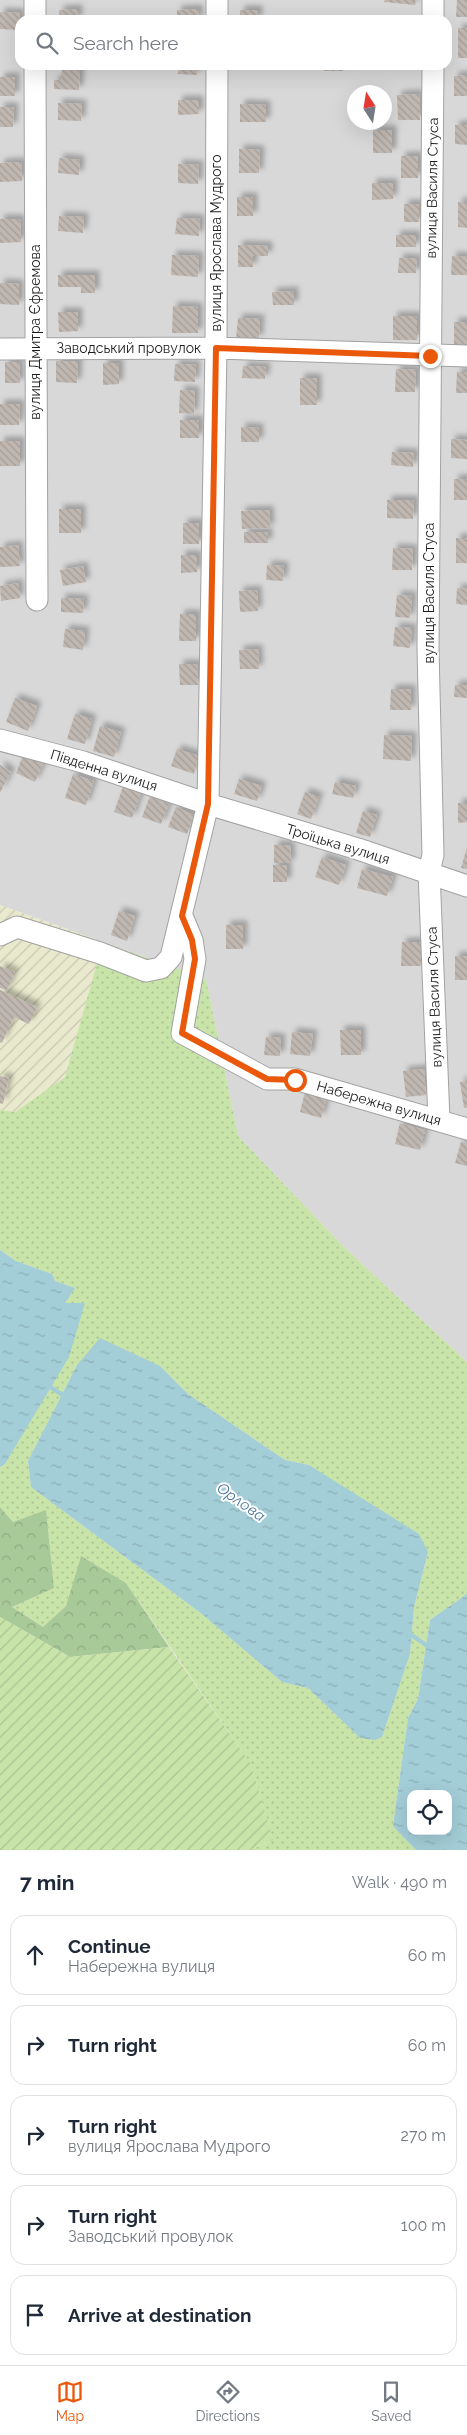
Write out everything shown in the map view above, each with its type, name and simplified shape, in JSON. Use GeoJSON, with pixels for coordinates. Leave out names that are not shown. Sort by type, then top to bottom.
{"type":"FeatureCollection","features":[{"type":"Feature","properties":{"kind":"street"},"geometry":{"type":"LineString","coordinates":[[35,0],[35,15]]}},
{"type":"Feature","properties":{"kind":"street"},"geometry":{"type":"LineString","coordinates":[[217,0],[217,15]]}},
{"type":"Feature","properties":{"kind":"street"},"geometry":{"type":"LineString","coordinates":[[433,0],[433,15]]}},
{"type":"Feature","properties":{"kind":"street","name":"вулиця Дмитра Єфремова"},"geometry":{"type":"LineString","coordinates":[[35,70],[34,348],[37,600]]}},
{"type":"Feature","properties":{"kind":"street","name":"вулиця Ярослава Мудрого"},"geometry":{"type":"LineString","coordinates":[[0,935],[17,928],[100,953],[146,971],[161,968],[170,957],[182,916],[208,804],[216,348],[217,70]]}},
{"type":"Feature","properties":{"kind":"street","name":"вулиця Василя Стуса"},"geometry":{"type":"LineString","coordinates":[[433,70],[428,649],[434,855],[429,872],[439,1120]]}},
{"type":"Feature","properties":{"kind":"street","name":"Заводський провулок"},"geometry":{"type":"LineString","coordinates":[[0,349],[216,348],[467,356]]}},
{"type":"Feature","properties":{"kind":"street","name":"Південна вулиця"},"geometry":{"type":"LineString","coordinates":[[0,740],[83,762],[208,804]]}},
{"type":"Feature","properties":{"kind":"street","name":"Троїцька вулиця"},"geometry":{"type":"LineString","coordinates":[[208,804],[429,872],[467,886]]}},
{"type":"Feature","properties":{"kind":"street","name":"Набережна вулиця"},"geometry":{"type":"LineString","coordinates":[[182,916],[192,940],[195,959],[182,1033],[267,1079],[295,1080],[467,1129]]}},
{"type":"Feature","properties":{"kind":"shaded area"},"geometry":{"type":"Polygon","coordinates":[[[0,0],[467,0],[467,1362],[344,1247],[238,1136],[206,979],[0,905],[0,0]]]}},
{"type":"Feature","properties":{"kind":"green space"},"geometry":{"type":"Polygon","coordinates":[[[0,905],[103,942],[65,1078],[15,1112],[0,1110],[0,905]]]}},
{"type":"Feature","properties":{"kind":"green space"},"geometry":{"type":"Polygon","coordinates":[[[103,942],[206,979],[238,1136],[344,1247],[467,1362],[467,1594],[430,1620],[418,1699],[408,1718],[393,1826],[416,1850],[250,1850],[273,1840],[251,1764],[126,1583],[81,1556],[66,1606],[43,1627],[12,1607],[54,1588],[46,1511],[13,1522],[0,1507],[0,1467],[5,1464],[26,1428],[85,1303],[64,1303],[75,1288],[55,1281],[52,1274],[16,1261],[0,1250],[0,1110],[15,1112],[65,1077],[103,942]],[[77,1365],[28,1461],[31,1487],[202,1614],[282,1682],[308,1688],[360,1738],[382,1737],[410,1654],[414,1607],[428,1552],[309,1465],[285,1460],[188,1394],[160,1366],[77,1365]]]}},
{"type":"Feature","properties":{"kind":"green space"},"geometry":{"type":"Polygon","coordinates":[[[0,1507],[13,1522],[46,1510],[54,1588],[12,1607],[43,1627],[66,1606],[81,1556],[126,1583],[169,1647],[70,1657],[0,1617],[0,1507]]]}},
{"type":"Feature","properties":{"kind":"green space"},"geometry":{"type":"Polygon","coordinates":[[[0,1617],[70,1657],[169,1647],[251,1764],[273,1840],[250,1850],[0,1850],[0,1617]]]}},
{"type":"Feature","properties":{"kind":"water"},"geometry":{"type":"Polygon","coordinates":[[[0,1250],[16,1261],[52,1274],[55,1281],[75,1288],[65,1303],[85,1303],[69,1357],[5,1464],[0,1467],[0,1250]]]}},
{"type":"Feature","properties":{"kind":"water"},"geometry":{"type":"Polygon","coordinates":[[[100,1338],[160,1366],[188,1394],[285,1460],[309,1465],[419,1534],[428,1552],[414,1607],[410,1654],[382,1737],[375,1740],[360,1738],[308,1688],[282,1682],[202,1614],[31,1487],[28,1461],[77,1365],[100,1338]]]}},
{"type":"Feature","properties":{"kind":"water"},"geometry":{"type":"Polygon","coordinates":[[[467,1594],[467,1850],[416,1850],[393,1826],[408,1718],[418,1699],[430,1620],[467,1594]]]}},
{"type":"Feature","properties":{"kind":"building"},"geometry":{"type":"Polygon","coordinates":[[[385,0],[416,0],[415,5],[384,2],[385,0]]]}},
{"type":"Feature","properties":{"kind":"building"},"geometry":{"type":"Polygon","coordinates":[[[457,0],[467,0],[467,17],[456,17],[457,0]]]}},
{"type":"Feature","properties":{"kind":"building"},"geometry":{"type":"Polygon","coordinates":[[[78,9],[78,15],[60,15],[59,10],[78,9]]]}},
{"type":"Feature","properties":{"kind":"building"},"geometry":{"type":"Polygon","coordinates":[[[198,9],[199,15],[177,15],[177,10],[198,9]]]}},
{"type":"Feature","properties":{"kind":"building"},"geometry":{"type":"Polygon","coordinates":[[[240,10],[258,10],[258,15],[240,15],[240,10]]]}},
{"type":"Feature","properties":{"kind":"building"},"geometry":{"type":"Polygon","coordinates":[[[0,12],[20,13],[20,15],[15,15],[15,30],[0,29],[0,12]]]}},
{"type":"Feature","properties":{"kind":"building"},"geometry":{"type":"Polygon","coordinates":[[[458,28],[467,28],[467,58],[458,58],[458,28]]]}},
{"type":"Feature","properties":{"kind":"building"},"geometry":{"type":"Polygon","coordinates":[[[62,70],[80,70],[79,90],[54,89],[54,80],[61,80],[62,70]]]}},
{"type":"Feature","properties":{"kind":"building"},"geometry":{"type":"Polygon","coordinates":[[[178,70],[197,70],[197,75],[178,74],[178,70]]]}},
{"type":"Feature","properties":{"kind":"building"},"geometry":{"type":"Polygon","coordinates":[[[324,70],[343,70],[343,71],[324,70]]]}},
{"type":"Feature","properties":{"kind":"building"},"geometry":{"type":"Polygon","coordinates":[[[467,75],[467,96],[454,96],[454,76],[467,75]]]}},
{"type":"Feature","properties":{"kind":"building"},"geometry":{"type":"Polygon","coordinates":[[[0,77],[15,77],[15,96],[0,96],[0,77]]]}},
{"type":"Feature","properties":{"kind":"building"},"geometry":{"type":"Polygon","coordinates":[[[419,94],[420,120],[398,120],[397,95],[419,94]]]}},
{"type":"Feature","properties":{"kind":"building"},"geometry":{"type":"Polygon","coordinates":[[[178,100],[199,100],[199,114],[178,115],[178,100]]]}},
{"type":"Feature","properties":{"kind":"building"},"geometry":{"type":"Polygon","coordinates":[[[58,103],[82,104],[81,121],[58,120],[58,103]]]}},
{"type":"Feature","properties":{"kind":"building"},"geometry":{"type":"Polygon","coordinates":[[[240,104],[266,105],[266,122],[240,122],[240,104]]]}},
{"type":"Feature","properties":{"kind":"building"},"geometry":{"type":"Polygon","coordinates":[[[0,107],[14,107],[13,127],[0,127],[0,107]]]}},
{"type":"Feature","properties":{"kind":"building"},"geometry":{"type":"Polygon","coordinates":[[[455,125],[467,125],[467,145],[455,144],[455,125]]]}},
{"type":"Feature","properties":{"kind":"building"},"geometry":{"type":"Polygon","coordinates":[[[373,130],[392,130],[392,153],[373,153],[373,130]]]}},
{"type":"Feature","properties":{"kind":"building"},"geometry":{"type":"Polygon","coordinates":[[[239,149],[260,150],[259,173],[239,173],[239,149]]]}},
{"type":"Feature","properties":{"kind":"building"},"geometry":{"type":"Polygon","coordinates":[[[401,156],[418,156],[418,178],[401,178],[401,156]]]}},
{"type":"Feature","properties":{"kind":"building"},"geometry":{"type":"Polygon","coordinates":[[[59,158],[80,160],[79,175],[58,173],[59,158]]]}},
{"type":"Feature","properties":{"kind":"building"},"geometry":{"type":"Polygon","coordinates":[[[21,162],[22,181],[0,182],[0,163],[21,162]]]}},
{"type":"Feature","properties":{"kind":"building"},"geometry":{"type":"Polygon","coordinates":[[[178,164],[199,165],[198,184],[178,183],[178,164]]]}},
{"type":"Feature","properties":{"kind":"building"},"geometry":{"type":"Polygon","coordinates":[[[372,183],[393,183],[393,199],[372,200],[372,183]]]}},
{"type":"Feature","properties":{"kind":"building"},"geometry":{"type":"Polygon","coordinates":[[[237,197],[253,197],[253,216],[237,216],[237,197]]]}},
{"type":"Feature","properties":{"kind":"building"},"geometry":{"type":"Polygon","coordinates":[[[458,202],[467,202],[467,228],[458,227],[458,202]]]}},
{"type":"Feature","properties":{"kind":"building"},"geometry":{"type":"Polygon","coordinates":[[[404,204],[419,204],[419,222],[404,222],[404,204]]]}},
{"type":"Feature","properties":{"kind":"building"},"geometry":{"type":"Polygon","coordinates":[[[59,216],[84,217],[83,233],[58,231],[59,216]]]}},
{"type":"Feature","properties":{"kind":"building"},"geometry":{"type":"Polygon","coordinates":[[[177,218],[200,219],[199,236],[175,234],[177,218]]]}},
{"type":"Feature","properties":{"kind":"building"},"geometry":{"type":"Polygon","coordinates":[[[0,219],[20,219],[21,242],[0,243],[0,219]]]}},
{"type":"Feature","properties":{"kind":"building"},"geometry":{"type":"Polygon","coordinates":[[[396,235],[416,235],[416,247],[396,247],[396,235]]]}},
{"type":"Feature","properties":{"kind":"building"},"geometry":{"type":"Polygon","coordinates":[[[238,245],[268,246],[268,256],[253,256],[253,267],[238,267],[238,245]]]}},
{"type":"Feature","properties":{"kind":"building"},"geometry":{"type":"Polygon","coordinates":[[[172,255],[199,256],[198,277],[171,275],[172,255]]]}},
{"type":"Feature","properties":{"kind":"building"},"geometry":{"type":"Polygon","coordinates":[[[452,256],[467,257],[467,275],[451,275],[452,256]]]}},
{"type":"Feature","properties":{"kind":"building"},"geometry":{"type":"Polygon","coordinates":[[[399,258],[417,259],[416,273],[398,273],[399,258]]]}},
{"type":"Feature","properties":{"kind":"building"},"geometry":{"type":"Polygon","coordinates":[[[58,275],[95,275],[95,293],[81,293],[81,287],[58,287],[58,275]]]}},
{"type":"Feature","properties":{"kind":"building"},"geometry":{"type":"Polygon","coordinates":[[[0,283],[19,284],[19,305],[0,304],[0,283]]]}},
{"type":"Feature","properties":{"kind":"building"},"geometry":{"type":"Polygon","coordinates":[[[294,291],[294,305],[273,305],[272,292],[294,291]]]}},
{"type":"Feature","properties":{"kind":"building"},"geometry":{"type":"Polygon","coordinates":[[[173,306],[198,307],[198,333],[172,333],[173,306]]]}},
{"type":"Feature","properties":{"kind":"building"},"geometry":{"type":"Polygon","coordinates":[[[58,312],[78,312],[78,331],[59,332],[58,312]]]}},
{"type":"Feature","properties":{"kind":"building"},"geometry":{"type":"Polygon","coordinates":[[[393,316],[417,316],[417,340],[393,340],[393,316]]]}},
{"type":"Feature","properties":{"kind":"building"},"geometry":{"type":"Polygon","coordinates":[[[238,318],[260,319],[259,339],[236,338],[238,318]]]}},
{"type":"Feature","properties":{"kind":"building"},"geometry":{"type":"Polygon","coordinates":[[[454,322],[467,322],[467,345],[454,345],[454,322]]]}},
{"type":"Feature","properties":{"kind":"building"},"geometry":{"type":"Polygon","coordinates":[[[56,361],[78,361],[77,383],[56,382],[56,361]]]}},
{"type":"Feature","properties":{"kind":"building"},"geometry":{"type":"Polygon","coordinates":[[[5,362],[19,362],[20,383],[5,383],[5,362]]]}},
{"type":"Feature","properties":{"kind":"building"},"geometry":{"type":"Polygon","coordinates":[[[103,363],[119,363],[119,384],[103,385],[103,363]]]}},
{"type":"Feature","properties":{"kind":"building"},"geometry":{"type":"Polygon","coordinates":[[[175,364],[196,365],[195,382],[174,381],[175,364]]]}},
{"type":"Feature","properties":{"kind":"building"},"geometry":{"type":"Polygon","coordinates":[[[243,366],[266,367],[265,379],[242,378],[243,366]]]}},
{"type":"Feature","properties":{"kind":"building"},"geometry":{"type":"Polygon","coordinates":[[[396,369],[416,370],[415,392],[395,392],[396,369]]]}},
{"type":"Feature","properties":{"kind":"building"},"geometry":{"type":"Polygon","coordinates":[[[457,372],[467,372],[467,393],[456,393],[457,372]]]}},
{"type":"Feature","properties":{"kind":"building"},"geometry":{"type":"Polygon","coordinates":[[[300,378],[317,378],[317,405],[300,405],[300,378]]]}},
{"type":"Feature","properties":{"kind":"building"},"geometry":{"type":"Polygon","coordinates":[[[180,390],[195,391],[194,414],[179,413],[180,390]]]}},
{"type":"Feature","properties":{"kind":"building"},"geometry":{"type":"Polygon","coordinates":[[[0,404],[20,404],[19,425],[0,425],[0,404]]]}},
{"type":"Feature","properties":{"kind":"building"},"geometry":{"type":"Polygon","coordinates":[[[180,420],[199,420],[199,438],[180,438],[180,420]]]}},
{"type":"Feature","properties":{"kind":"building"},"geometry":{"type":"Polygon","coordinates":[[[241,427],[259,428],[259,442],[241,442],[241,427]]]}},
{"type":"Feature","properties":{"kind":"building"},"geometry":{"type":"Polygon","coordinates":[[[451,439],[467,440],[467,459],[451,458],[451,439]]]}},
{"type":"Feature","properties":{"kind":"building"},"geometry":{"type":"Polygon","coordinates":[[[0,441],[20,441],[20,466],[0,466],[0,441]]]}},
{"type":"Feature","properties":{"kind":"building"},"geometry":{"type":"Polygon","coordinates":[[[392,452],[414,453],[413,467],[391,465],[392,452]]]}},
{"type":"Feature","properties":{"kind":"building"},"geometry":{"type":"Polygon","coordinates":[[[454,479],[467,479],[467,500],[454,500],[454,479]]]}},
{"type":"Feature","properties":{"kind":"building"},"geometry":{"type":"Polygon","coordinates":[[[387,500],[414,500],[413,519],[387,518],[387,500]]]}},
{"type":"Feature","properties":{"kind":"building"},"geometry":{"type":"Polygon","coordinates":[[[59,509],[81,509],[81,533],[59,533],[59,509]]]}},
{"type":"Feature","properties":{"kind":"building"},"geometry":{"type":"Polygon","coordinates":[[[269,510],[270,528],[242,529],[241,511],[269,510]]]}},
{"type":"Feature","properties":{"kind":"building"},"geometry":{"type":"Polygon","coordinates":[[[183,523],[199,523],[199,544],[183,544],[183,523]]]}},
{"type":"Feature","properties":{"kind":"building"},"geometry":{"type":"Polygon","coordinates":[[[244,532],[268,532],[268,543],[244,543],[244,532]]]}},
{"type":"Feature","properties":{"kind":"building"},"geometry":{"type":"Polygon","coordinates":[[[456,538],[467,538],[467,563],[456,563],[456,538]]]}},
{"type":"Feature","properties":{"kind":"building"},"geometry":{"type":"Polygon","coordinates":[[[18,545],[20,566],[0,567],[0,547],[18,545]]]}},
{"type":"Feature","properties":{"kind":"building"},"geometry":{"type":"Polygon","coordinates":[[[393,548],[413,549],[412,570],[392,570],[393,548]]]}},
{"type":"Feature","properties":{"kind":"building"},"geometry":{"type":"Polygon","coordinates":[[[181,555],[197,555],[197,572],[181,573],[181,555]]]}},
{"type":"Feature","properties":{"kind":"building"},"geometry":{"type":"Polygon","coordinates":[[[267,565],[284,566],[283,581],[266,580],[267,565]]]}},
{"type":"Feature","properties":{"kind":"building"},"geometry":{"type":"Polygon","coordinates":[[[83,566],[86,582],[63,586],[60,570],[83,566]]]}},
{"type":"Feature","properties":{"kind":"building"},"geometry":{"type":"Polygon","coordinates":[[[18,583],[20,598],[1,601],[0,586],[18,583]]]}},
{"type":"Feature","properties":{"kind":"building"},"geometry":{"type":"Polygon","coordinates":[[[457,588],[467,589],[467,605],[456,604],[457,588]]]}},
{"type":"Feature","properties":{"kind":"building"},"geometry":{"type":"Polygon","coordinates":[[[257,590],[258,611],[240,612],[239,591],[257,590]]]}},
{"type":"Feature","properties":{"kind":"building"},"geometry":{"type":"Polygon","coordinates":[[[397,595],[412,596],[410,618],[395,617],[397,595]]]}},
{"type":"Feature","properties":{"kind":"building"},"geometry":{"type":"Polygon","coordinates":[[[61,598],[84,599],[83,613],[61,612],[61,598]]]}},
{"type":"Feature","properties":{"kind":"building"},"geometry":{"type":"Polygon","coordinates":[[[180,614],[196,614],[196,641],[179,641],[180,614]]]}},
{"type":"Feature","properties":{"kind":"building"},"geometry":{"type":"Polygon","coordinates":[[[395,627],[412,628],[410,648],[393,646],[395,627]]]}},
{"type":"Feature","properties":{"kind":"building"},"geometry":{"type":"Polygon","coordinates":[[[65,629],[85,631],[83,650],[63,647],[65,629]]]}},
{"type":"Feature","properties":{"kind":"building"},"geometry":{"type":"Polygon","coordinates":[[[258,649],[259,669],[240,669],[239,650],[258,649]]]}},
{"type":"Feature","properties":{"kind":"building"},"geometry":{"type":"Polygon","coordinates":[[[179,664],[197,664],[198,685],[180,685],[179,664]]]}},
{"type":"Feature","properties":{"kind":"building"},"geometry":{"type":"Polygon","coordinates":[[[455,685],[467,685],[467,698],[454,697],[455,685]]]}},
{"type":"Feature","properties":{"kind":"building"},"geometry":{"type":"Polygon","coordinates":[[[391,689],[411,689],[411,710],[390,710],[391,689]]]}},
{"type":"Feature","properties":{"kind":"building"},"geometry":{"type":"Polygon","coordinates":[[[15,698],[37,706],[28,731],[6,722],[15,698]]]}},
{"type":"Feature","properties":{"kind":"building"},"geometry":{"type":"Polygon","coordinates":[[[75,714],[92,719],[85,744],[67,739],[75,714]]]}},
{"type":"Feature","properties":{"kind":"building"},"geometry":{"type":"Polygon","coordinates":[[[100,726],[121,732],[114,757],[93,751],[100,726]]]}},
{"type":"Feature","properties":{"kind":"building"},"geometry":{"type":"Polygon","coordinates":[[[384,735],[412,736],[411,761],[383,759],[384,735]]]}},
{"type":"Feature","properties":{"kind":"building"},"geometry":{"type":"Polygon","coordinates":[[[177,749],[199,756],[194,774],[171,766],[177,749]]]}},
{"type":"Feature","properties":{"kind":"building"},"geometry":{"type":"Polygon","coordinates":[[[23,756],[43,764],[35,782],[16,773],[23,756]]]}},
{"type":"Feature","properties":{"kind":"building"},"geometry":{"type":"Polygon","coordinates":[[[0,765],[11,772],[0,793],[0,765]]]}},
{"type":"Feature","properties":{"kind":"building"},"geometry":{"type":"Polygon","coordinates":[[[73,774],[94,781],[86,805],[65,798],[73,774]]]}},
{"type":"Feature","properties":{"kind":"building"},"geometry":{"type":"Polygon","coordinates":[[[239,779],[262,786],[257,801],[234,794],[239,779]]]}},
{"type":"Feature","properties":{"kind":"building"},"geometry":{"type":"Polygon","coordinates":[[[335,782],[356,786],[353,798],[332,794],[335,782]]]}},
{"type":"Feature","properties":{"kind":"building"},"geometry":{"type":"Polygon","coordinates":[[[123,787],[141,793],[132,818],[114,812],[123,787]]]}},
{"type":"Feature","properties":{"kind":"building"},"geometry":{"type":"Polygon","coordinates":[[[305,792],[319,797],[311,819],[297,814],[305,792]]]}},
{"type":"Feature","properties":{"kind":"building"},"geometry":{"type":"Polygon","coordinates":[[[150,796],[169,804],[161,824],[142,817],[150,796]]]}},
{"type":"Feature","properties":{"kind":"building"},"geometry":{"type":"Polygon","coordinates":[[[458,803],[467,803],[467,822],[458,823],[458,803]]]}},
{"type":"Feature","properties":{"kind":"building"},"geometry":{"type":"Polygon","coordinates":[[[176,807],[194,815],[187,834],[168,827],[176,807]]]}},
{"type":"Feature","properties":{"kind":"building"},"geometry":{"type":"Polygon","coordinates":[[[363,811],[377,815],[370,837],[356,833],[363,811]]]}},
{"type":"Feature","properties":{"kind":"building"},"geometry":{"type":"Polygon","coordinates":[[[274,845],[290,845],[291,863],[274,863],[274,845]]]}},
{"type":"Feature","properties":{"kind":"building"},"geometry":{"type":"Polygon","coordinates":[[[467,848],[467,869],[461,868],[467,848]]]}},
{"type":"Feature","properties":{"kind":"building"},"geometry":{"type":"Polygon","coordinates":[[[322,857],[346,865],[339,885],[315,877],[322,857]]]}},
{"type":"Feature","properties":{"kind":"building"},"geometry":{"type":"Polygon","coordinates":[[[273,865],[287,865],[287,882],[273,882],[273,865]]]}},
{"type":"Feature","properties":{"kind":"building"},"geometry":{"type":"Polygon","coordinates":[[[362,869],[393,877],[387,896],[357,888],[362,869]]]}},
{"type":"Feature","properties":{"kind":"building"},"geometry":{"type":"Polygon","coordinates":[[[119,911],[135,916],[127,941],[111,935],[119,911]]]}},
{"type":"Feature","properties":{"kind":"building"},"geometry":{"type":"Polygon","coordinates":[[[226,925],[243,925],[243,949],[226,949],[226,925]]]}},
{"type":"Feature","properties":{"kind":"building"},"geometry":{"type":"Polygon","coordinates":[[[402,942],[421,942],[421,966],[401,966],[402,942]]]}},
{"type":"Feature","properties":{"kind":"building"},"geometry":{"type":"Polygon","coordinates":[[[455,956],[467,956],[467,980],[455,980],[455,956]]]}},
{"type":"Feature","properties":{"kind":"building"},"geometry":{"type":"Polygon","coordinates":[[[0,966],[15,972],[7,990],[0,988],[0,966]]]}},
{"type":"Feature","properties":{"kind":"building"},"geometry":{"type":"Polygon","coordinates":[[[0,990],[37,1007],[29,1024],[14,1017],[2,1043],[0,1042],[0,990]]]}},
{"type":"Feature","properties":{"kind":"building"},"geometry":{"type":"Polygon","coordinates":[[[340,1030],[361,1030],[361,1055],[341,1055],[340,1030]]]}},
{"type":"Feature","properties":{"kind":"building"},"geometry":{"type":"Polygon","coordinates":[[[292,1032],[313,1034],[310,1056],[290,1054],[292,1032]]]}},
{"type":"Feature","properties":{"kind":"building"},"geometry":{"type":"Polygon","coordinates":[[[266,1037],[281,1038],[280,1056],[264,1055],[266,1037]]]}},
{"type":"Feature","properties":{"kind":"building"},"geometry":{"type":"Polygon","coordinates":[[[424,1069],[426,1095],[406,1097],[403,1071],[424,1069]]]}},
{"type":"Feature","properties":{"kind":"building"},"geometry":{"type":"Polygon","coordinates":[[[0,1076],[9,1078],[3,1104],[0,1103],[0,1076]]]}},
{"type":"Feature","properties":{"kind":"building"},"geometry":{"type":"Polygon","coordinates":[[[467,1081],[467,1108],[464,1108],[460,1082],[467,1081]]]}},
{"type":"Feature","properties":{"kind":"building"},"geometry":{"type":"Polygon","coordinates":[[[305,1092],[327,1097],[321,1118],[300,1112],[305,1092]]]}},
{"type":"Feature","properties":{"kind":"building"},"geometry":{"type":"Polygon","coordinates":[[[400,1123],[425,1130],[420,1150],[395,1144],[400,1123]]]}},
{"type":"Feature","properties":{"kind":"building"},"geometry":{"type":"Polygon","coordinates":[[[461,1142],[467,1143],[467,1166],[455,1163],[461,1142]]]}},
{"type":"Feature","properties":{"kind":"waterway","name":"Орлова"},"geometry":{"type":"LineString","coordinates":[[46,1384],[67,1398]]}},
{"type":"Feature","properties":{"kind":"waterway","name":"Орлова"},"geometry":{"type":"LineString","coordinates":[[407,1632],[429,1647]]}},
{"type":"Feature","properties":{"kind":"route"},"geometry":{"type":"LineString","coordinates":[[295,1080],[267,1079],[182,1033],[195,959],[192,940],[182,916],[208,804],[216,348],[430,356]]}}]}
